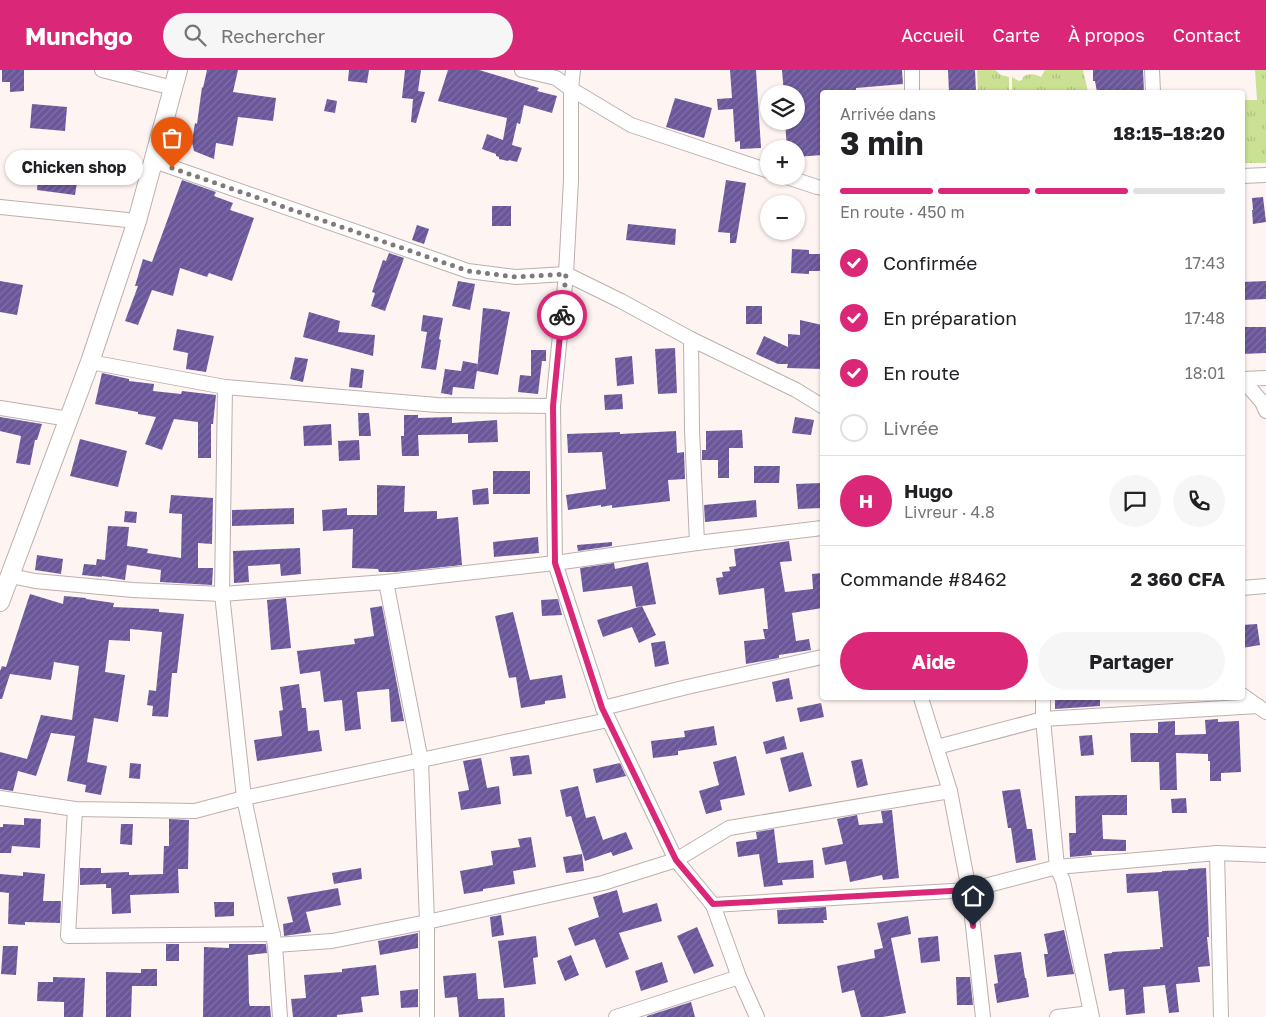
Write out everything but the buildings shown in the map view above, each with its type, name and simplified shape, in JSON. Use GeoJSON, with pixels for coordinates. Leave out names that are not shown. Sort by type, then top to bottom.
{"type":"FeatureCollection","features":[{"type":"Feature","properties":{"kind":"street"},"geometry":{"type":"LineString","coordinates":[[102,70],[173,88]]}},
{"type":"Feature","properties":{"kind":"street"},"geometry":{"type":"LineString","coordinates":[[0,602],[90,362],[136,221],[178,70]]}},
{"type":"Feature","properties":{"kind":"street"},"geometry":{"type":"LineString","coordinates":[[522,70],[556,78],[630,125],[760,168]]}},
{"type":"Feature","properties":{"kind":"street"},"geometry":{"type":"LineString","coordinates":[[573,70],[566,274],[553,406],[555,563],[605,714],[676,860],[713,904],[739,977],[757,1017]]}},
{"type":"Feature","properties":{"kind":"street"},"geometry":{"type":"LineString","coordinates":[[912,70],[912,90]]}},
{"type":"Feature","properties":{"kind":"street"},"geometry":{"type":"LineString","coordinates":[[1152,70],[1153,90]]}},
{"type":"Feature","properties":{"kind":"street"},"geometry":{"type":"LineString","coordinates":[[154,161],[468,271],[516,277],[566,274],[621,301],[692,340],[796,390],[820,405]]}},
{"type":"Feature","properties":{"kind":"street"},"geometry":{"type":"LineString","coordinates":[[1245,176],[1266,175]]}},
{"type":"Feature","properties":{"kind":"street"},"geometry":{"type":"LineString","coordinates":[[805,183],[820,187]]}},
{"type":"Feature","properties":{"kind":"street"},"geometry":{"type":"LineString","coordinates":[[0,206],[136,221]]}},
{"type":"Feature","properties":{"kind":"street"},"geometry":{"type":"LineString","coordinates":[[692,340],[692,430],[697,543]]}},
{"type":"Feature","properties":{"kind":"street"},"geometry":{"type":"LineString","coordinates":[[90,362],[224,386],[437,405],[553,406]]}},
{"type":"Feature","properties":{"kind":"street"},"geometry":{"type":"LineString","coordinates":[[1245,379],[1266,378]]}},
{"type":"Feature","properties":{"kind":"street"},"geometry":{"type":"LineString","coordinates":[[1245,381],[1262,402],[1266,411]]}},
{"type":"Feature","properties":{"kind":"street"},"geometry":{"type":"LineString","coordinates":[[224,386],[222,594],[244,798],[274,940],[280,1017]]}},
{"type":"Feature","properties":{"kind":"street"},"geometry":{"type":"LineString","coordinates":[[0,408],[69,419]]}},
{"type":"Feature","properties":{"kind":"street"},"geometry":{"type":"LineString","coordinates":[[11,576],[35,581],[133,590],[222,594],[386,582],[555,563],[820,528]]}},
{"type":"Feature","properties":{"kind":"street"},"geometry":{"type":"LineString","coordinates":[[386,582],[421,761],[428,1017]]}},
{"type":"Feature","properties":{"kind":"street"},"geometry":{"type":"LineString","coordinates":[[1245,588],[1266,586]]}},
{"type":"Feature","properties":{"kind":"street"},"geometry":{"type":"LineString","coordinates":[[0,798],[75,809],[195,811],[244,798],[421,761],[605,714],[687,686],[820,657]]}},
{"type":"Feature","properties":{"kind":"street"},"geometry":{"type":"LineString","coordinates":[[1245,696],[1262,709]]}},
{"type":"Feature","properties":{"kind":"street"},"geometry":{"type":"LineString","coordinates":[[922,700],[950,790],[969,890],[983,1017]]}},
{"type":"Feature","properties":{"kind":"street"},"geometry":{"type":"LineString","coordinates":[[1042,700],[1057,868],[1062,881],[1092,1015],[1057,1017]]}},
{"type":"Feature","properties":{"kind":"street"},"geometry":{"type":"LineString","coordinates":[[937,747],[1043,720],[1262,709]]}},
{"type":"Feature","properties":{"kind":"street"},"geometry":{"type":"LineString","coordinates":[[75,809],[68,936],[332,941],[603,883],[676,860],[728,828],[950,790]]}},
{"type":"Feature","properties":{"kind":"street"},"geometry":{"type":"LineString","coordinates":[[713,904],[969,890],[1057,868],[1217,854],[1266,855]]}},
{"type":"Feature","properties":{"kind":"street"},"geometry":{"type":"LineString","coordinates":[[1217,854],[1221,1017]]}},
{"type":"Feature","properties":{"kind":"street"},"geometry":{"type":"LineString","coordinates":[[616,1017],[739,977]]}},
{"type":"Feature","properties":{"kind":"green space"},"geometry":{"type":"Polygon","coordinates":[[[977,70],[995,70],[1001,75],[1009,77],[1009,90],[978,90],[977,70]]]}},
{"type":"Feature","properties":{"kind":"green space"},"geometry":{"type":"Polygon","coordinates":[[[1045,70],[1083,70],[1088,90],[1012,90],[1012,77],[1019,81],[1028,74],[1041,77],[1045,70]]]}},
{"type":"Feature","properties":{"kind":"green space"},"geometry":{"type":"Polygon","coordinates":[[[1255,70],[1266,70],[1266,163],[1245,163],[1245,100],[1257,100],[1255,70]]]}},
{"type":"Feature","properties":{"kind":"way so far"},"geometry":{"type":"LineString","coordinates":[[172,168],[468,271],[516,277],[566,274],[562,315]]}},
{"type":"Feature","properties":{"kind":"place","name":"Chicken shop"},"geometry":{"type":"Point","coordinates":[172,168]}},
{"type":"Feature","properties":{"kind":"route"},"geometry":{"type":"LineString","coordinates":[[562,315],[553,406],[555,563],[602,708],[676,860],[713,904],[969,890],[973,926]]}}]}
